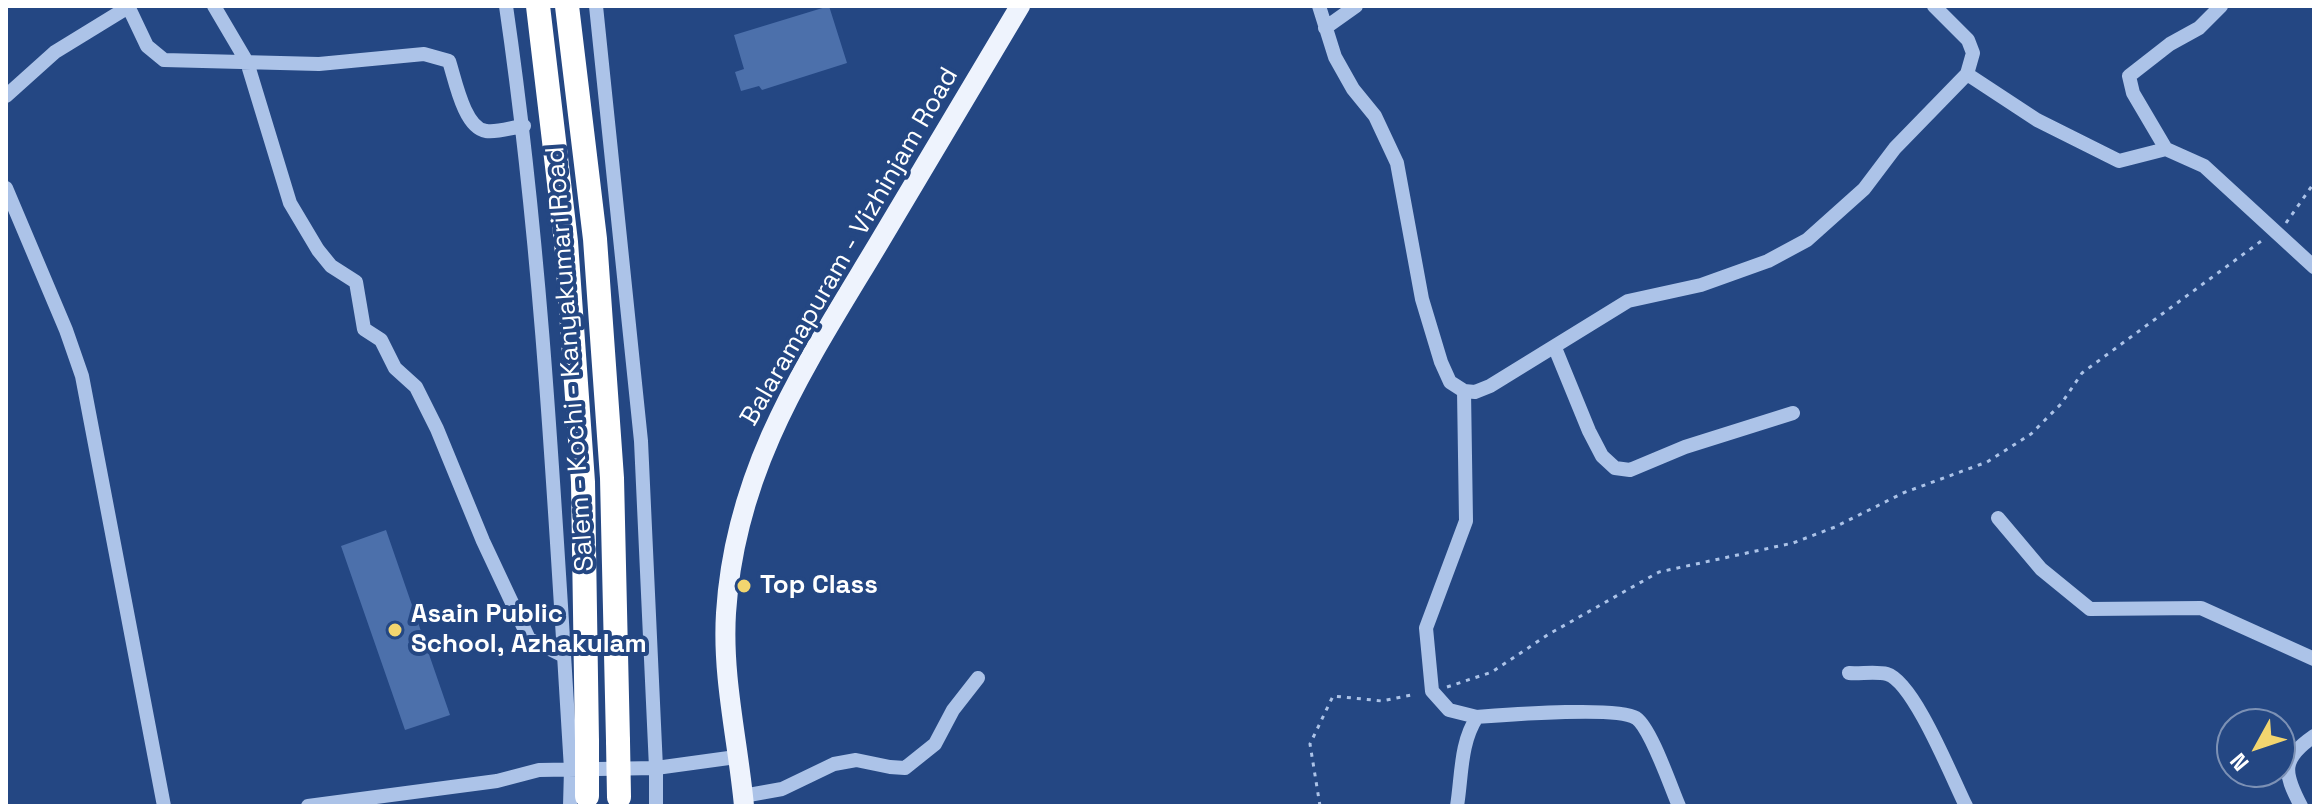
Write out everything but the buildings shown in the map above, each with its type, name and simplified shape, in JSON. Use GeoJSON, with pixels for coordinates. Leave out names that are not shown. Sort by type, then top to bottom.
{"type":"FeatureCollection","features":[{"type":"Feature","properties":{"kind":"highway","name":"Salem - Kochi - Kanyakumari Road"},"geometry":{"type":"LineString","coordinates":[[538,6],[566,242],[583,482],[587,742],[582,803]]}},
{"type":"Feature","properties":{"kind":"highway","name":"Salem - Kochi - Kanyakumari Road"},"geometry":{"type":"LineString","coordinates":[[567,6],[595,239],[611,463],[619,802]]}},
{"type":"Feature","properties":{"kind":"main road","name":"Balaramapuram - Vizhinjam Road"},"geometry":{"type":"LineString","coordinates":[[743,801],[727,682],[726,614],[736,534],[760,456],[802,371],[1020,6]]}},
{"type":"Feature","properties":{"kind":"street"},"geometry":{"type":"LineString","coordinates":[[214,6],[247,62],[290,203],[331,266],[356,282],[364,329],[381,340],[395,368],[416,387],[529,639],[564,656]]}},
{"type":"Feature","properties":{"kind":"street"},"geometry":{"type":"LineString","coordinates":[[506,6],[524,126],[543,330],[571,769],[582,803]]}},
{"type":"Feature","properties":{"kind":"street"},"geometry":{"type":"LineString","coordinates":[[596,6],[641,441],[656,806]]}},
{"type":"Feature","properties":{"kind":"street"},"geometry":{"type":"LineString","coordinates":[[1319,6],[1335,57],[1353,89],[1375,116],[1397,163],[1422,299],[1441,362],[1450,382],[1464,391],[1475,392],[1555,348],[1628,301],[1701,285],[1768,261],[1807,240],[1864,189],[1895,148],[1967,74],[1973,53],[1968,40],[1934,6]]}},
{"type":"Feature","properties":{"kind":"street"},"geometry":{"type":"LineString","coordinates":[[1325,28],[1356,6]]}},
{"type":"Feature","properties":{"kind":"street"},"geometry":{"type":"LineString","coordinates":[[2221,6],[2199,28],[2170,44],[2129,76],[2133,93],[2166,149],[2204,166],[2314,267]]}},
{"type":"Feature","properties":{"kind":"street"},"geometry":{"type":"LineString","coordinates":[[6,96],[55,52],[129,7],[147,46],[164,60],[319,64],[424,54],[438,57],[449,61],[465,110],[473,124],[485,131],[524,126]]}},
{"type":"Feature","properties":{"kind":"street"},"geometry":{"type":"LineString","coordinates":[[1967,74],[2037,120],[2119,161],[2166,149]]}},
{"type":"Feature","properties":{"kind":"street"},"geometry":{"type":"LineString","coordinates":[[6,188],[66,330],[82,376],[164,806]]}},
{"type":"Feature","properties":{"kind":"street"},"geometry":{"type":"LineString","coordinates":[[1555,348],[1589,431],[1602,456],[1615,468],[1630,470],[1685,447],[1793,413]]}},
{"type":"Feature","properties":{"kind":"street"},"geometry":{"type":"LineString","coordinates":[[1464,391],[1466,521],[1426,628],[1432,691],[1449,710],[1477,717],[1620,713],[1636,718],[1646,728],[1679,806]]}},
{"type":"Feature","properties":{"kind":"street"},"geometry":{"type":"LineString","coordinates":[[1998,518],[2041,569],[2090,609],[2201,608],[2314,659]]}},
{"type":"Feature","properties":{"kind":"street"},"geometry":{"type":"LineString","coordinates":[[1849,673],[1887,674],[1903,684],[1919,709],[1966,806]]}},
{"type":"Feature","properties":{"kind":"street"},"geometry":{"type":"LineString","coordinates":[[743,801],[782,789],[834,764],[856,760],[905,768],[935,744],[953,710],[978,678]]}},
{"type":"Feature","properties":{"kind":"street"},"geometry":{"type":"LineString","coordinates":[[1457,806],[1464,747],[1468,731],[1477,717]]}},
{"type":"Feature","properties":{"kind":"street"},"geometry":{"type":"LineString","coordinates":[[2301,806],[2288,778],[2287,765],[2295,749],[2314,736]]}},
{"type":"Feature","properties":{"kind":"street"},"geometry":{"type":"LineString","coordinates":[[308,806],[497,781],[539,770],[656,768],[736,757]]}},
{"type":"Feature","properties":{"kind":"path"},"geometry":{"type":"LineString","coordinates":[[1320,806],[1310,744],[1333,696],[1382,701],[1432,691],[1492,672],[1549,634],[1659,572],[1793,543],[1835,527],[1903,493],[1987,462],[2031,434],[2061,404],[2082,373],[2288,221],[2314,183]]}},
{"type":"Feature","properties":{"kind":"place","name":"Top Class"},"geometry":{"type":"Point","coordinates":[744,586]}},
{"type":"Feature","properties":{"kind":"place","name":"Asain Public School, Azhakulam"},"geometry":{"type":"Point","coordinates":[395,630]}}]}
